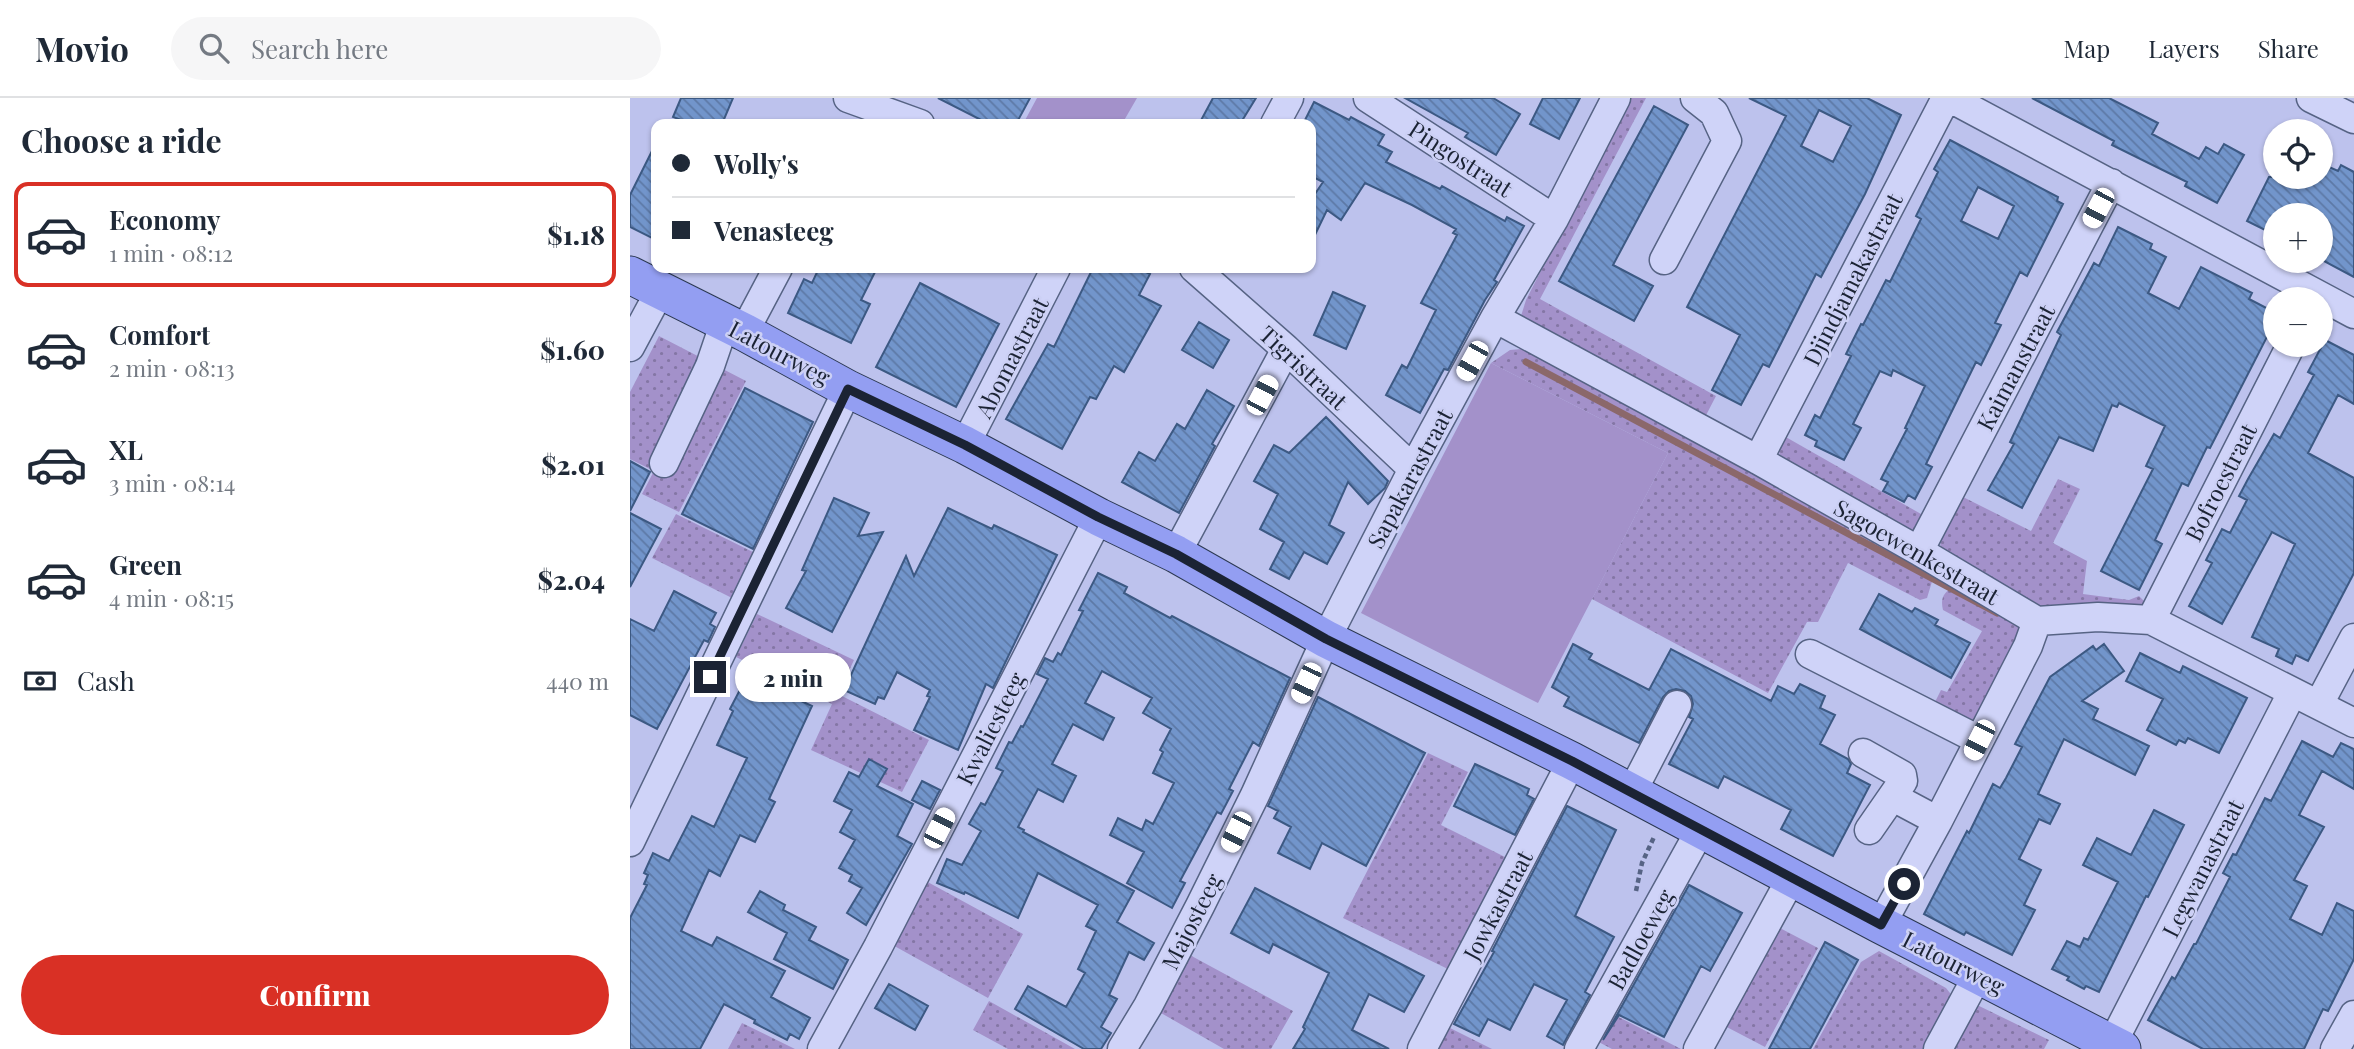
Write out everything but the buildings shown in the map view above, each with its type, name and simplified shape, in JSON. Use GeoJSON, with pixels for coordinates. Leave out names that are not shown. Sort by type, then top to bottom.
{"type":"FeatureCollection","features":[{"type":"Feature","properties":{"kind":"main road","name":"Latourweg"},"geometry":{"type":"LineString","coordinates":[[645,283],[735,327],[848,389],[965,445],[1098,517],[1176,554],[1326,639],[1572,761],[1881,925],[2117,1046]]}},
{"type":"Feature","properties":{"kind":"street"},"geometry":{"type":"LineString","coordinates":[[1278,119],[1289,98]]}},
{"type":"Feature","properties":{"kind":"street","name":"Pingostraat"},"geometry":{"type":"LineString","coordinates":[[1368,98],[1554,219]]}},
{"type":"Feature","properties":{"kind":"street","name":"Sapakarastraat"},"geometry":{"type":"LineString","coordinates":[[1326,639],[1413,469],[1495,318],[1554,219],[1616,98]]}},
{"type":"Feature","properties":{"kind":"street"},"geometry":{"type":"LineString","coordinates":[[1664,260],[1727,141],[1714,113],[1695,98]]}},
{"type":"Feature","properties":{"kind":"street"},"geometry":{"type":"LineString","coordinates":[[1948,98],[2111,183],[2298,287]]}},
{"type":"Feature","properties":{"kind":"street","name":"Djindjamakastraat"},"geometry":{"type":"LineString","coordinates":[[1758,460],[1948,98]]}},
{"type":"Feature","properties":{"kind":"street"},"geometry":{"type":"LineString","coordinates":[[2311,98],[2354,119]]}},
{"type":"Feature","properties":{"kind":"street"},"geometry":{"type":"LineString","coordinates":[[855,109],[898,119]]}},
{"type":"Feature","properties":{"kind":"street","name":"Kaimanstraat"},"geometry":{"type":"LineString","coordinates":[[1919,551],[2111,183]]}},
{"type":"Feature","properties":{"kind":"street"},"geometry":{"type":"LineString","coordinates":[[664,463],[710,366],[774,273]]}},
{"type":"Feature","properties":{"kind":"street","name":"Abomastraat"},"geometry":{"type":"LineString","coordinates":[[965,445],[1053,273]]}},
{"type":"Feature","properties":{"kind":"street","name":"Tigristraat"},"geometry":{"type":"LineString","coordinates":[[1200,273],[1286,349],[1413,469]]}},
{"type":"Feature","properties":{"kind":"street"},"geometry":{"type":"LineString","coordinates":[[630,347],[645,283]]}},
{"type":"Feature","properties":{"kind":"street"},"geometry":{"type":"LineString","coordinates":[[2333,305],[2354,314]]}},
{"type":"Feature","properties":{"kind":"street","name":"Sagoewenkestraat"},"geometry":{"type":"LineString","coordinates":[[1495,318],[1758,460],[2037,621]]}},
{"type":"Feature","properties":{"kind":"street"},"geometry":{"type":"LineString","coordinates":[[1176,554],[1286,349]]}},
{"type":"Feature","properties":{"kind":"street","name":"Bofroestraat"},"geometry":{"type":"LineString","coordinates":[[2151,620],[2285,357]]}},
{"type":"Feature","properties":{"kind":"street"},"geometry":{"type":"LineString","coordinates":[[630,842],[848,389]]}},
{"type":"Feature","properties":{"kind":"street","name":"Kwaliesteeg"},"geometry":{"type":"LineString","coordinates":[[822,1049],[878,947],[1098,517]]}},
{"type":"Feature","properties":{"kind":"street"},"geometry":{"type":"LineString","coordinates":[[1881,925],[2028,646],[2037,621],[2098,617],[2151,620],[2354,723]]}},
{"type":"Feature","properties":{"kind":"street"},"geometry":{"type":"LineString","coordinates":[[2319,704],[2354,638]]}},
{"type":"Feature","properties":{"kind":"street","name":"Majosteeg"},"geometry":{"type":"LineString","coordinates":[[1122,1049],[1148,1006],[1200,906],[1255,795],[1326,639]]}},
{"type":"Feature","properties":{"kind":"street"},"geometry":{"type":"LineString","coordinates":[[1810,654],[1979,740]]}},
{"type":"Feature","properties":{"kind":"street","name":"Legwanastraat"},"geometry":{"type":"LineString","coordinates":[[2117,1046],[2292,693]]}},
{"type":"Feature","properties":{"kind":"street"},"geometry":{"type":"LineString","coordinates":[[1632,792],[1676,705]]}},
{"type":"Feature","properties":{"kind":"street"},"geometry":{"type":"LineString","coordinates":[[1863,753],[1902,775],[1903,781],[1869,830]]}},
{"type":"Feature","properties":{"kind":"street","name":"Jowkastraat"},"geometry":{"type":"LineString","coordinates":[[1422,1049],[1572,761]]}},
{"type":"Feature","properties":{"kind":"street"},"geometry":{"type":"LineString","coordinates":[[1892,797],[1938,821]]}},
{"type":"Feature","properties":{"kind":"street","name":"Badloeweg"},"geometry":{"type":"LineString","coordinates":[[1579,1049],[1701,829]]}},
{"type":"Feature","properties":{"kind":"street"},"geometry":{"type":"LineString","coordinates":[[1698,1049],[1792,877]]}},
{"type":"Feature","properties":{"kind":"street"},"geometry":{"type":"LineString","coordinates":[[1938,1049],[1978,975]]}},
{"type":"Feature","properties":{"kind":"street"},"geometry":{"type":"LineString","coordinates":[[2335,1049],[2354,1015]]}},
{"type":"Feature","properties":{"kind":"path"},"geometry":{"type":"LineString","coordinates":[[1635,899],[1642,863],[1667,811]]}},
{"type":"Feature","properties":{"kind":"shaded area"},"geometry":{"type":"Polygon","coordinates":[[[1037,98],[1137,98],[1125,119],[1026,119],[1037,98]]]}},
{"type":"Feature","properties":{"kind":"shaded area"},"geometry":{"type":"Polygon","coordinates":[[[1629,98],[1646,98],[1540,299],[1716,396],[1702,423],[1521,325],[1526,300],[1629,98]]]}},
{"type":"Feature","properties":{"kind":"shaded area"},"geometry":{"type":"Polygon","coordinates":[[[659,336],[746,381],[679,512],[642,494],[654,471],[630,459],[630,392],[659,336]]]}},
{"type":"Feature","properties":{"kind":"shaded area"},"geometry":{"type":"Polygon","coordinates":[[[1521,349],[1536,354],[1753,466],[1934,575],[1927,598],[1920,600],[1848,563],[1818,622],[1807,622],[1768,693],[1592,599],[1668,453],[1491,363],[1510,350],[1521,349]]]}},
{"type":"Feature","properties":{"kind":"shaded area"},"geometry":{"type":"Polygon","coordinates":[[[1491,363],[1668,453],[1538,703],[1361,613],[1491,363]]]}},
{"type":"Feature","properties":{"kind":"shaded area"},"geometry":{"type":"Polygon","coordinates":[[[1784,436],[1921,514],[1926,523],[1911,536],[1781,461],[1778,446],[1784,436]]]}},
{"type":"Feature","properties":{"kind":"shaded area"},"geometry":{"type":"Polygon","coordinates":[[[2058,479],[2080,489],[2053,543],[2087,561],[2083,594],[2129,600],[2139,596],[2148,605],[2145,609],[2031,607],[1942,554],[1940,546],[1943,531],[1961,496],[2031,531],[2058,479]]]}},
{"type":"Feature","properties":{"kind":"shaded area"},"geometry":{"type":"Polygon","coordinates":[[[676,514],[769,560],[746,605],[652,558],[676,514]]]}},
{"type":"Feature","properties":{"kind":"shaded area"},"geometry":{"type":"Polygon","coordinates":[[[1955,586],[2017,619],[2020,631],[1976,729],[1932,708],[1941,690],[1947,692],[1982,631],[1943,610],[1944,595],[1955,586]]]}},
{"type":"Feature","properties":{"kind":"shaded area"},"geometry":{"type":"Polygon","coordinates":[[[757,614],[854,660],[838,694],[929,740],[902,792],[811,750],[832,704],[736,657],[757,614]]]}},
{"type":"Feature","properties":{"kind":"shaded area"},"geometry":{"type":"Polygon","coordinates":[[[1428,753],[1468,772],[1441,825],[1513,861],[1454,972],[1343,918],[1428,753]]]}},
{"type":"Feature","properties":{"kind":"shaded area"},"geometry":{"type":"Polygon","coordinates":[[[924,880],[1023,934],[988,998],[889,943],[924,880]]]}},
{"type":"Feature","properties":{"kind":"shaded area"},"geometry":{"type":"Polygon","coordinates":[[[1774,925],[1818,948],[1765,1047],[1721,1024],[1774,925]]]}},
{"type":"Feature","properties":{"kind":"shaded area"},"geometry":{"type":"Polygon","coordinates":[[[1879,951],[1946,988],[1954,998],[1933,1049],[1813,1049],[1861,962],[1879,951]]]}},
{"type":"Feature","properties":{"kind":"shaded area"},"geometry":{"type":"Polygon","coordinates":[[[1186,953],[1293,1011],[1271,1049],[1224,1049],[1154,1009],[1186,953]]]}},
{"type":"Feature","properties":{"kind":"shaded area"},"geometry":{"type":"Polygon","coordinates":[[[989,1001],[1075,1049],[1008,1049],[973,1030],[989,1001]]]}},
{"type":"Feature","properties":{"kind":"shaded area"},"geometry":{"type":"Polygon","coordinates":[[[1973,1003],[2049,1040],[2044,1049],[1949,1049],[1973,1003]]]}},
{"type":"Feature","properties":{"kind":"shaded area"},"geometry":{"type":"Polygon","coordinates":[[[1607,1011],[1681,1049],[1612,1049],[1591,1038],[1607,1011]]]}},
{"type":"Feature","properties":{"kind":"shaded area"},"geometry":{"type":"Polygon","coordinates":[[[742,1023],[795,1049],[728,1049],[742,1023]]]}},
{"type":"Feature","properties":{"kind":"shaded area"},"geometry":{"type":"Polygon","coordinates":[[[1442,1024],[1492,1049],[1428,1049],[1442,1024]]]}},
{"type":"Feature","properties":{"kind":"waterway"},"geometry":{"type":"LineString","coordinates":[[1526,362],[1997,613]]}},
{"type":"Feature","properties":{"kind":"route"},"geometry":{"type":"LineString","coordinates":[[710,677],[848,389],[965,445],[1098,517],[1176,554],[1326,639],[1572,761],[1881,925],[1904,884]]}}]}
